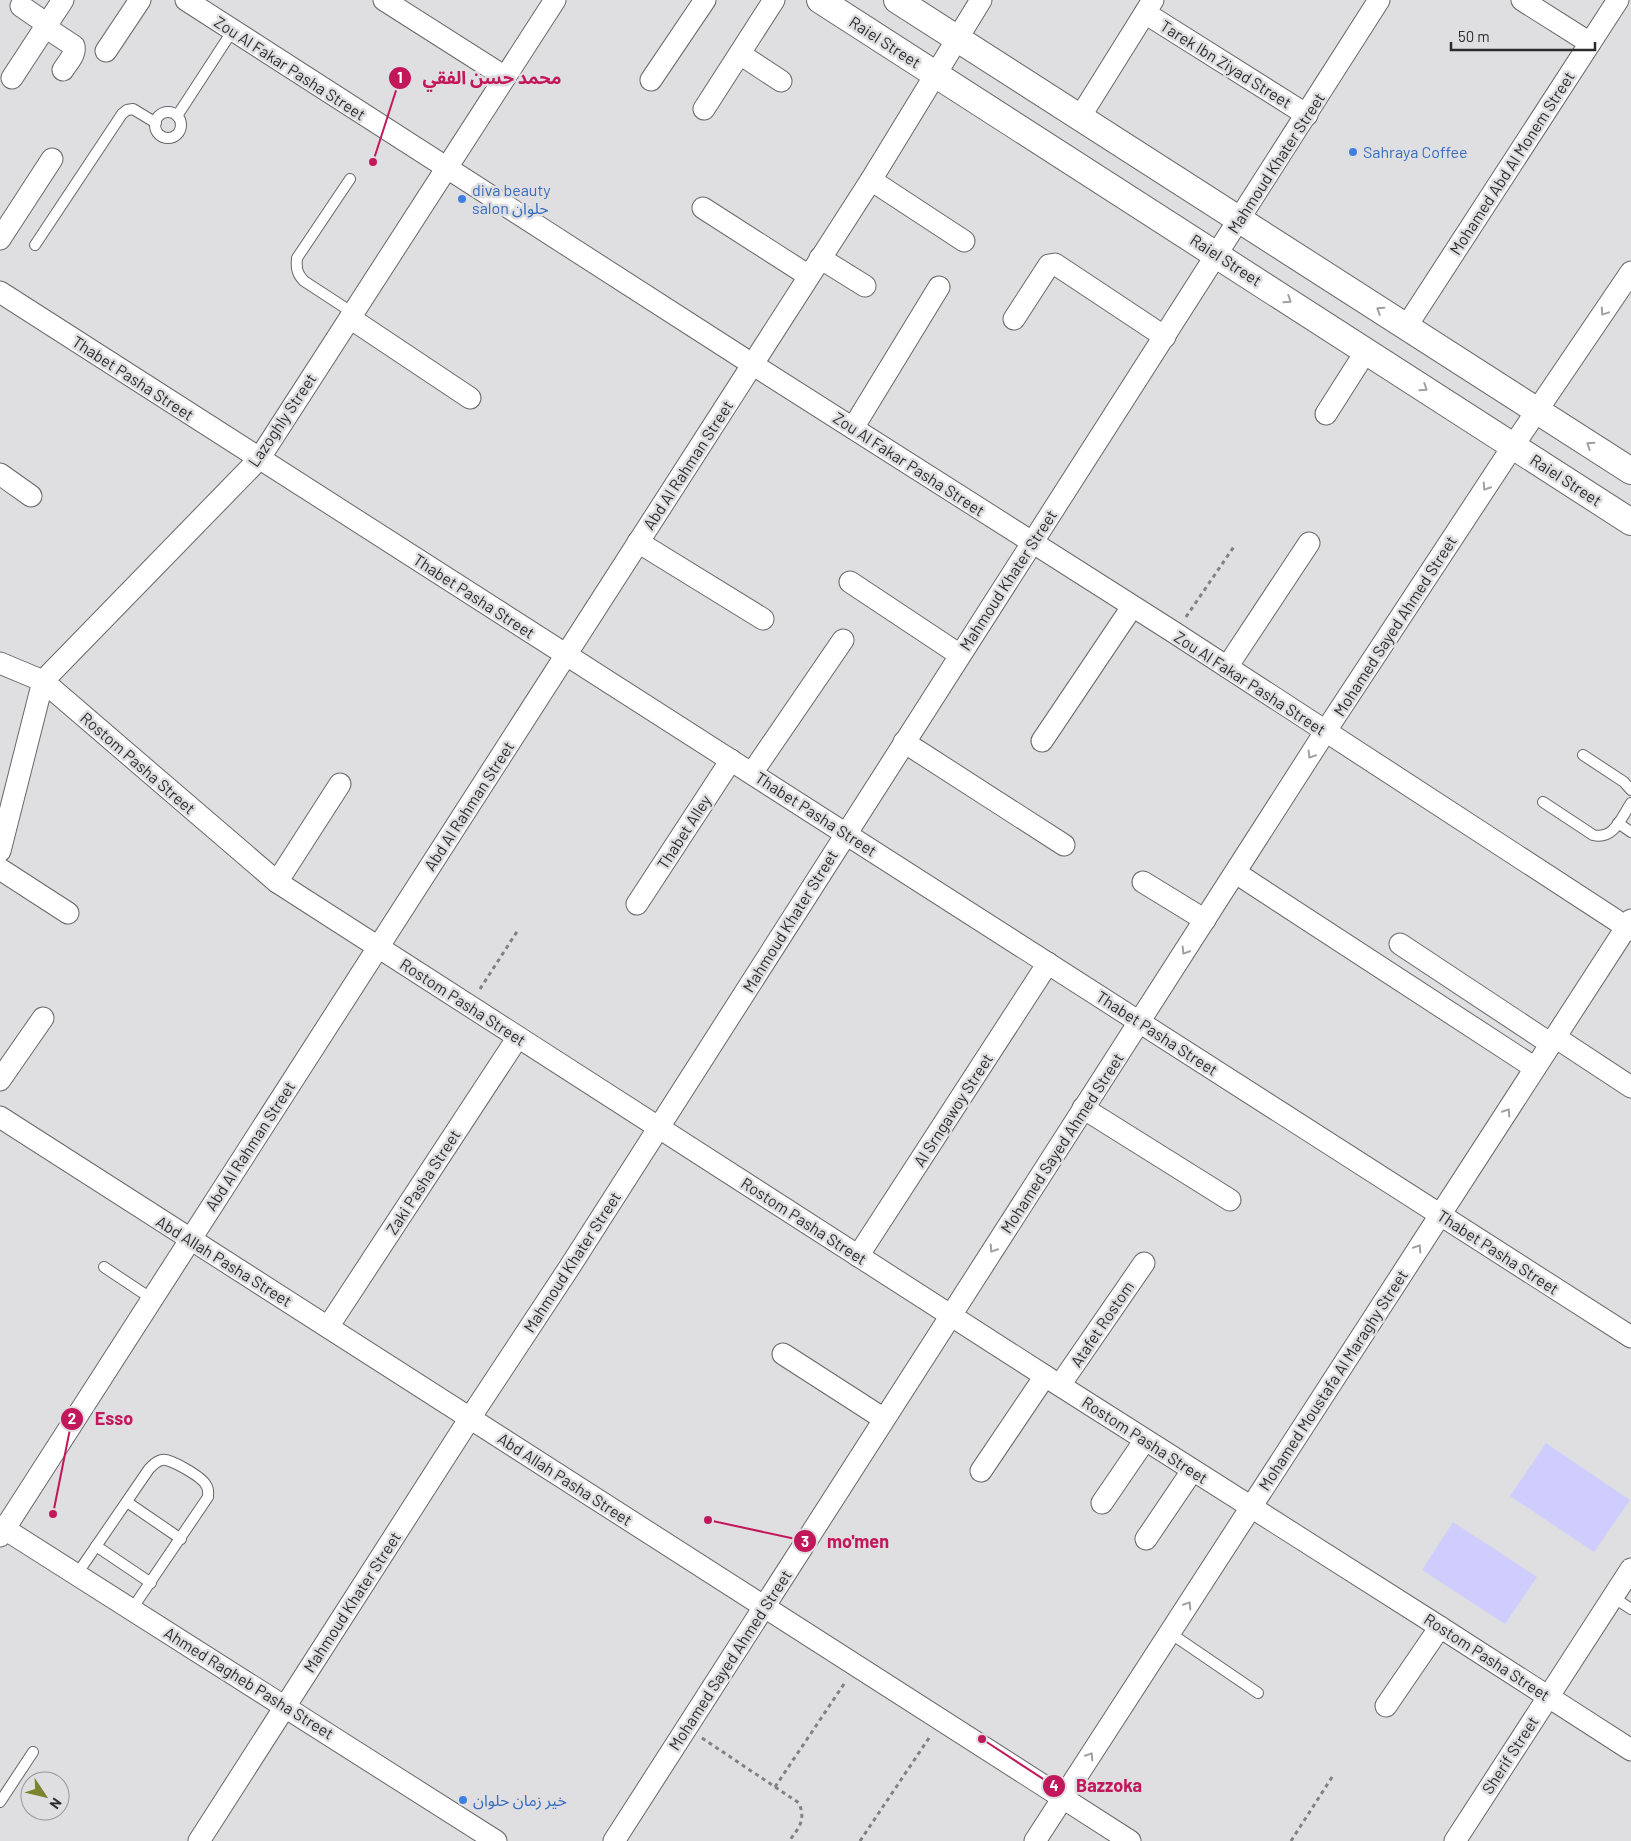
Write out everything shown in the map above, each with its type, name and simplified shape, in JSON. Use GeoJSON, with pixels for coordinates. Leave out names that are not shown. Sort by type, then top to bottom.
{"type":"FeatureCollection","features":[{"type":"Feature","properties":{"kind":"street"},"geometry":{"type":"LineString","coordinates":[[12,78],[63,0]]}},
{"type":"Feature","properties":{"kind":"street"},"geometry":{"type":"LineString","coordinates":[[106,52],[140,0]]}},
{"type":"Feature","properties":{"kind":"street","name":"Zou Al Fakar Pasha Street"},"geometry":{"type":"LineString","coordinates":[[186,0],[1629,926]]}},
{"type":"Feature","properties":{"kind":"street"},"geometry":{"type":"LineString","coordinates":[[384,0],[505,77]]}},
{"type":"Feature","properties":{"kind":"street","name":"Lazoghly Street"},"geometry":{"type":"LineString","coordinates":[[43,681],[259,459],[555,0]]}},
{"type":"Feature","properties":{"kind":"street"},"geometry":{"type":"LineString","coordinates":[[651,80],[705,0]]}},
{"type":"Feature","properties":{"kind":"street"},"geometry":{"type":"LineString","coordinates":[[704,109],[774,0]]}},
{"type":"Feature","properties":{"kind":"street","name":"Raiel Street"},"geometry":{"type":"LineString","coordinates":[[820,0],[1631,522]]}},
{"type":"Feature","properties":{"kind":"street"},"geometry":{"type":"LineString","coordinates":[[897,0],[1631,471]]}},
{"type":"Feature","properties":{"kind":"street","name":"Abd Al Rahman Street"},"geometry":{"type":"LineString","coordinates":[[1,1530],[152,1299],[871,180],[981,0]]}},
{"type":"Feature","properties":{"kind":"street","name":"Mahmoud Khater Street"},"geometry":{"type":"LineString","coordinates":[[199,1841],[470,1418],[659,1128],[1379,0]]}},
{"type":"Feature","properties":{"kind":"street"},"geometry":{"type":"LineString","coordinates":[[1522,0],[1590,42]]}},
{"type":"Feature","properties":{"kind":"street","name":"Mohamed Abd Al Monem Street"},"geometry":{"type":"LineString","coordinates":[[1406,327],[1618,0]]}},
{"type":"Feature","properties":{"kind":"street"},"geometry":{"type":"LineString","coordinates":[[21,6],[75,49],[63,70]]}},
{"type":"Feature","properties":{"kind":"street","name":"Tarek Ibn Ziyad Street"},"geometry":{"type":"LineString","coordinates":[[1080,117],[1149,6],[1307,115]]}},
{"type":"Feature","properties":{"kind":"street"},"geometry":{"type":"LineString","coordinates":[[912,59],[935,24]]}},
{"type":"Feature","properties":{"kind":"street"},"geometry":{"type":"LineString","coordinates":[[740,54],[781,81]]}},
{"type":"Feature","properties":{"kind":"street"},"geometry":{"type":"LineString","coordinates":[[0,239],[52,159]]}},
{"type":"Feature","properties":{"kind":"street"},"geometry":{"type":"LineString","coordinates":[[871,180],[964,241]]}},
{"type":"Feature","properties":{"kind":"street"},"geometry":{"type":"LineString","coordinates":[[703,208],[809,276]]}},
{"type":"Feature","properties":{"kind":"street"},"geometry":{"type":"LineString","coordinates":[[820,258],[865,286]]}},
{"type":"Feature","properties":{"kind":"street"},"geometry":{"type":"LineString","coordinates":[[1014,319],[1049,265],[1055,264],[1165,337]]}},
{"type":"Feature","properties":{"kind":"street","name":"Mohamed Sayed Ahmed Street"},"geometry":{"type":"LineString","coordinates":[[614,1841],[1326,732],[1513,446],[1630,277]]}},
{"type":"Feature","properties":{"kind":"street"},"geometry":{"type":"LineString","coordinates":[[853,428],[939,287]]}},
{"type":"Feature","properties":{"kind":"street","name":"Thabet Pasha Street"},"geometry":{"type":"LineString","coordinates":[[2,297],[566,654],[1631,1337]]}},
{"type":"Feature","properties":{"kind":"street"},"geometry":{"type":"LineString","coordinates":[[351,316],[470,398]]}},
{"type":"Feature","properties":{"kind":"street"},"geometry":{"type":"LineString","coordinates":[[1326,414],[1366,351]]}},
{"type":"Feature","properties":{"kind":"street"},"geometry":{"type":"LineString","coordinates":[[0,474],[31,496]]}},
{"type":"Feature","properties":{"kind":"street"},"geometry":{"type":"LineString","coordinates":[[638,542],[762,619]]}},
{"type":"Feature","properties":{"kind":"street"},"geometry":{"type":"LineString","coordinates":[[1227,667],[1309,543]]}},
{"type":"Feature","properties":{"kind":"street"},"geometry":{"type":"LineString","coordinates":[[850,582],[960,655]]}},
{"type":"Feature","properties":{"kind":"street"},"geometry":{"type":"LineString","coordinates":[[1042,741],[1132,607]]}},
{"type":"Feature","properties":{"kind":"street"},"geometry":{"type":"LineString","coordinates":[[752,773],[843,640]]}},
{"type":"Feature","properties":{"kind":"street","name":"Rostom Pasha Street"},"geometry":{"type":"LineString","coordinates":[[0,663],[43,681],[277,882],[1192,1471],[1631,1750]]}},
{"type":"Feature","properties":{"kind":"street"},"geometry":{"type":"LineString","coordinates":[[0,851],[43,681]]}},
{"type":"Feature","properties":{"kind":"street"},"geometry":{"type":"LineString","coordinates":[[904,742],[1064,845]]}},
{"type":"Feature","properties":{"kind":"street","name":"Thabet Alley"},"geometry":{"type":"LineString","coordinates":[[637,904],[731,760]]}},
{"type":"Feature","properties":{"kind":"street"},"geometry":{"type":"LineString","coordinates":[[277,882],[340,784]]}},
{"type":"Feature","properties":{"kind":"street"},"geometry":{"type":"LineString","coordinates":[[0,869],[68,913]]}},
{"type":"Feature","properties":{"kind":"street"},"geometry":{"type":"LineString","coordinates":[[1236,873],[1535,1068]]}},
{"type":"Feature","properties":{"kind":"street"},"geometry":{"type":"LineString","coordinates":[[1143,882],[1205,920]]}},
{"type":"Feature","properties":{"kind":"street","name":"Mohamed Moustafa Al Maraghy Street"},"geometry":{"type":"LineString","coordinates":[[1035,1841],[1553,1040],[1629,926]]}},
{"type":"Feature","properties":{"kind":"street"},"geometry":{"type":"LineString","coordinates":[[1400,944],[1631,1087]]}},
{"type":"Feature","properties":{"kind":"street","name":"Al Srngawoy Street"},"geometry":{"type":"LineString","coordinates":[[858,1256],[1048,963]]}},
{"type":"Feature","properties":{"kind":"street"},"geometry":{"type":"LineString","coordinates":[[0,1080],[43,1018]]}},
{"type":"Feature","properties":{"kind":"street","name":"Zaki Pasha Street"},"geometry":{"type":"LineString","coordinates":[[328,1327],[518,1037]]}},
{"type":"Feature","properties":{"kind":"street"},"geometry":{"type":"LineString","coordinates":[[1084,1108],[1230,1200]]}},
{"type":"Feature","properties":{"kind":"street","name":"Abd Allah Pasha Street"},"geometry":{"type":"LineString","coordinates":[[0,1117],[1130,1841]]}},
{"type":"Feature","properties":{"kind":"street","name":"Atafet Rostom"},"geometry":{"type":"LineString","coordinates":[[981,1470],[1144,1263]]}},
{"type":"Feature","properties":{"kind":"street"},"geometry":{"type":"LineString","coordinates":[[783,1354],[884,1419]]}},
{"type":"Feature","properties":{"kind":"street"},"geometry":{"type":"LineString","coordinates":[[1102,1503],[1144,1440]]}},
{"type":"Feature","properties":{"kind":"street"},"geometry":{"type":"LineString","coordinates":[[1146,1539],[1192,1471]]}},
{"type":"Feature","properties":{"kind":"street","name":"Ahmed Ragheb Pasha Street"},"geometry":{"type":"LineString","coordinates":[[1,1530],[77,1574],[496,1841]]}},
{"type":"Feature","properties":{"kind":"street","name":"Sherif Street"},"geometry":{"type":"LineString","coordinates":[[1455,1841],[1631,1569]]}},
{"type":"Feature","properties":{"kind":"street"},"geometry":{"type":"LineString","coordinates":[[1386,1706],[1440,1627]]}},
{"type":"Feature","properties":{"kind":"lane"},"geometry":{"type":"LineString","coordinates":[[177,116],[233,30]]}},
{"type":"Feature","properties":{"kind":"lane"},"geometry":{"type":"LineString","coordinates":[[34,245],[122,114],[133,108],[156,123]]}},
{"type":"Feature","properties":{"kind":"lane"},"geometry":{"type":"LineString","coordinates":[[172,113],[177,116],[181,127],[174,137],[163,137],[158,134],[156,123],[162,114],[172,113]]}},
{"type":"Feature","properties":{"kind":"lane"},"geometry":{"type":"LineString","coordinates":[[350,179],[297,258],[296,267],[298,275],[304,281],[351,316]]}},
{"type":"Feature","properties":{"kind":"lane"},"geometry":{"type":"LineString","coordinates":[[1583,755],[1624,782],[1631,790]]}},
{"type":"Feature","properties":{"kind":"lane"},"geometry":{"type":"LineString","coordinates":[[1543,802],[1593,835],[1601,837],[1609,835],[1624,820],[1631,803]]}},
{"type":"Feature","properties":{"kind":"lane"},"geometry":{"type":"LineString","coordinates":[[1624,820],[1631,832]]}},
{"type":"Feature","properties":{"kind":"lane"},"geometry":{"type":"LineString","coordinates":[[104,1267],[152,1299]]}},
{"type":"Feature","properties":{"kind":"lane"},"geometry":{"type":"LineString","coordinates":[[77,1574],[149,1469],[162,1459],[171,1460],[205,1483],[208,1489],[208,1497],[132,1609]]}},
{"type":"Feature","properties":{"kind":"lane"},"geometry":{"type":"LineString","coordinates":[[127,1502],[181,1539]]}},
{"type":"Feature","properties":{"kind":"lane"},"geometry":{"type":"LineString","coordinates":[[96,1546],[151,1583]]}},
{"type":"Feature","properties":{"kind":"lane"},"geometry":{"type":"LineString","coordinates":[[1613,1598],[1631,1610]]}},
{"type":"Feature","properties":{"kind":"lane"},"geometry":{"type":"LineString","coordinates":[[1170,1633],[1258,1693]]}},
{"type":"Feature","properties":{"kind":"lane"},"geometry":{"type":"LineString","coordinates":[[0,1802],[32,1752]]}},
{"type":"Feature","properties":{"kind":"path"},"geometry":{"type":"LineString","coordinates":[[1175,633],[1235,545]]}},
{"type":"Feature","properties":{"kind":"path"},"geometry":{"type":"LineString","coordinates":[[469,1006],[518,930]]}},
{"type":"Feature","properties":{"kind":"path"},"geometry":{"type":"LineString","coordinates":[[775,1787],[857,1666]]}},
{"type":"Feature","properties":{"kind":"path"},"geometry":{"type":"LineString","coordinates":[[860,1841],[941,1720]]}},
{"type":"Feature","properties":{"kind":"path"},"geometry":{"type":"LineString","coordinates":[[686,1728],[799,1803],[803,1812],[802,1822],[790,1841]]}},
{"type":"Feature","properties":{"kind":"path"},"geometry":{"type":"LineString","coordinates":[[1291,1841],[1334,1774]]}},
{"type":"Feature","properties":{"kind":"shaded area"},"geometry":{"type":"Polygon","coordinates":[[[1546,1443],[1630,1500],[1594,1552],[1510,1496],[1546,1443]]]}},
{"type":"Feature","properties":{"kind":"shaded area"},"geometry":{"type":"Polygon","coordinates":[[[1453,1522],[1537,1577],[1505,1624],[1422,1570],[1453,1522]]]}},
{"type":"Feature","properties":{"kind":"place","name":"Sahraya Coffee"},"geometry":{"type":"Point","coordinates":[1353,152]}},
{"type":"Feature","properties":{"kind":"place","name":"محمد حسن الفقي"},"geometry":{"type":"Point","coordinates":[373,162]}},
{"type":"Feature","properties":{"kind":"place","name":"diva beauty salon حلوان"},"geometry":{"type":"Point","coordinates":[462,199]}},
{"type":"Feature","properties":{"kind":"place","name":"Esso"},"geometry":{"type":"Point","coordinates":[53,1514]}},
{"type":"Feature","properties":{"kind":"place","name":"mo'men"},"geometry":{"type":"Point","coordinates":[708,1520]}},
{"type":"Feature","properties":{"kind":"place","name":"Bazzoka"},"geometry":{"type":"Point","coordinates":[982,1739]}},
{"type":"Feature","properties":{"kind":"place","name":"خير زمان حلوان"},"geometry":{"type":"Point","coordinates":[463,1800]}}]}
